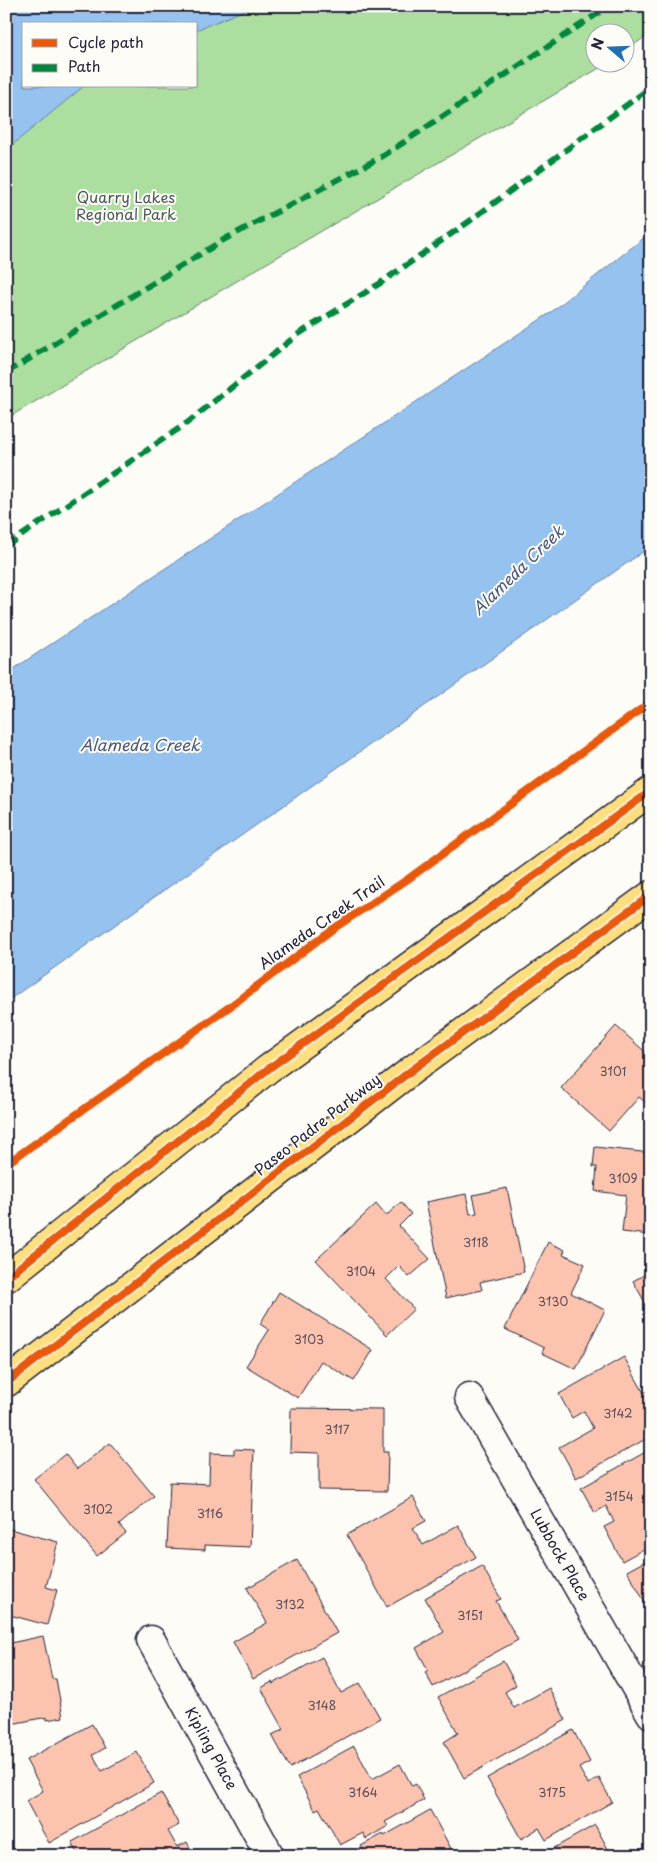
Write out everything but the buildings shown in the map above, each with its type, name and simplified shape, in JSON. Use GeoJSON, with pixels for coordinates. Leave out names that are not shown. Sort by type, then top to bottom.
{"type":"FeatureCollection","features":[{"type":"Feature","properties":{"kind":"main road"},"geometry":{"type":"LineString","coordinates":[[6,1278],[268,1069],[651,791]]}},
{"type":"Feature","properties":{"kind":"main road","name":"Paseo Padre Parkway"},"geometry":{"type":"LineString","coordinates":[[6,1383],[412,1070],[651,895]]}},
{"type":"Feature","properties":{"kind":"street","name":"Lubbock Place"},"geometry":{"type":"LineString","coordinates":[[469,1397],[651,1714]]}},
{"type":"Feature","properties":{"kind":"street","name":"Kipling Place"},"geometry":{"type":"LineString","coordinates":[[151,1640],[270,1856]]}},
{"type":"Feature","properties":{"kind":"green space","name":"Quarry Lakes Regional Park"},"geometry":{"type":"Polygon","coordinates":[[[6,6],[651,6],[651,33],[634,45],[634,22],[584,22],[584,72],[593,72],[6,419],[6,6]]]}},
{"type":"Feature","properties":{"kind":"water"},"geometry":{"type":"Polygon","coordinates":[[[6,6],[255,6],[198,29],[198,22],[22,22],[22,88],[82,88],[6,150],[6,6]]]}},
{"type":"Feature","properties":{"kind":"water","name":"Alameda Creek"},"geometry":{"type":"Polygon","coordinates":[[[651,232],[651,546],[6,1002],[6,674],[550,313],[651,232]]]}},
{"type":"Feature","properties":{"kind":"marked path"},"geometry":{"type":"LineString","coordinates":[[6,373],[225,239],[383,156],[609,6]]}},
{"type":"Feature","properties":{"kind":"marked path"},"geometry":{"type":"LineString","coordinates":[[6,546],[187,423],[297,335],[379,284],[467,223],[651,87]]}},
{"type":"Feature","properties":{"kind":"cycle path","name":"Alameda Creek Trail"},"geometry":{"type":"LineString","coordinates":[[6,1164],[232,1005],[330,931],[408,879],[651,702]]}},
{"type":"Feature","properties":{"kind":"cycle path"},"geometry":{"type":"LineString","coordinates":[[6,1278],[268,1069],[651,791]]}},
{"type":"Feature","properties":{"kind":"cycle path"},"geometry":{"type":"LineString","coordinates":[[6,1383],[412,1070],[651,895]]}}]}
